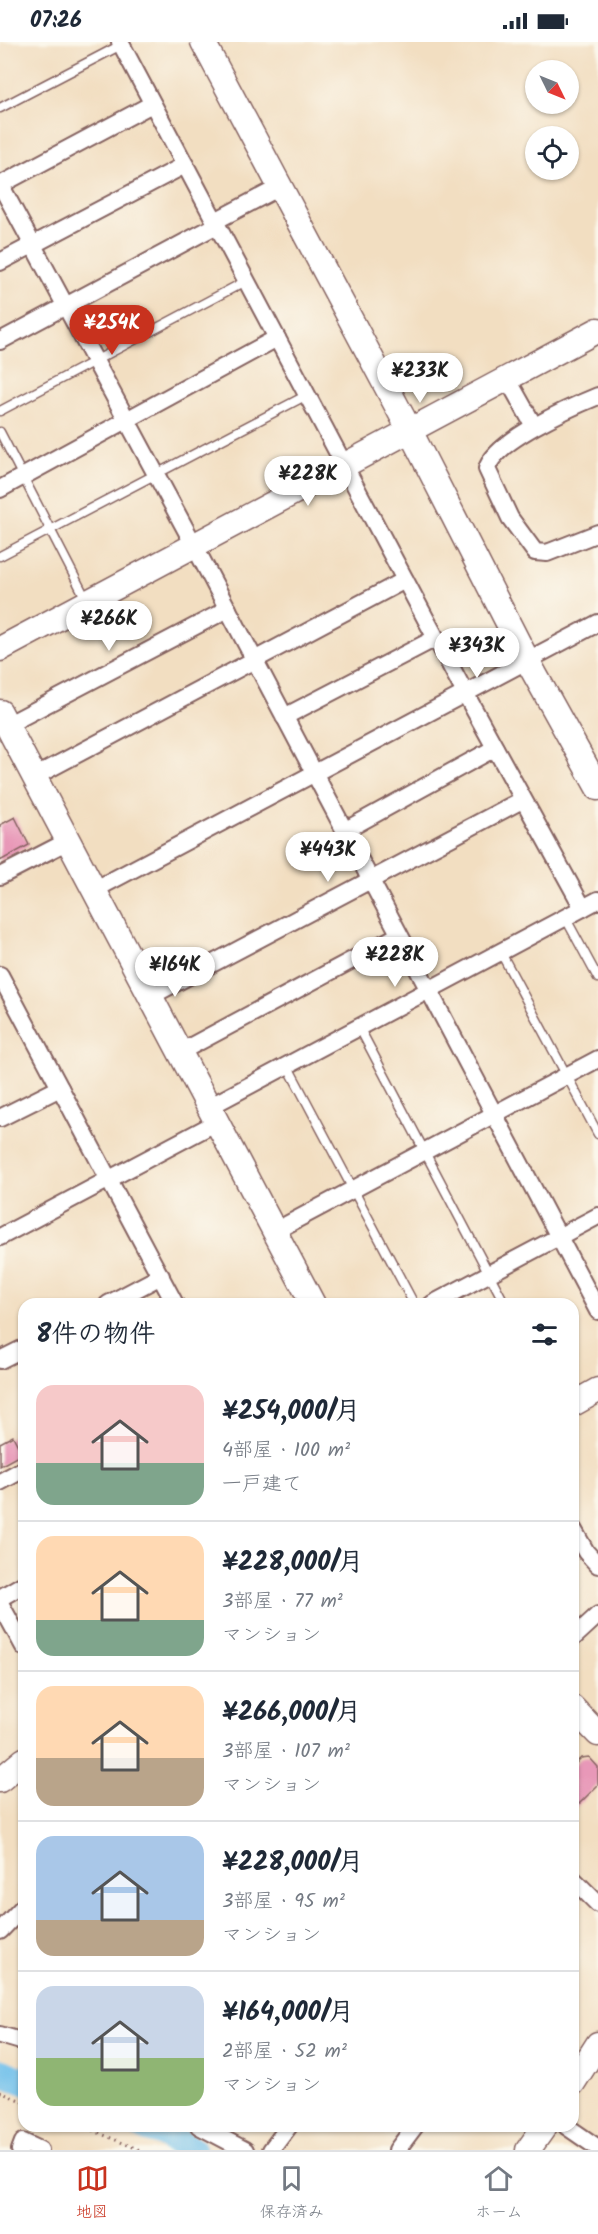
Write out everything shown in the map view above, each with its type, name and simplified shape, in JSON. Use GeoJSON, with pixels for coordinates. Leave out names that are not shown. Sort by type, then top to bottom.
{"type":"FeatureCollection","features":[{"type":"Feature","properties":{"kind":"street"},"geometry":{"type":"LineString","coordinates":[[203,42],[409,429],[527,660],[598,788]]}},
{"type":"Feature","properties":{"kind":"street"},"geometry":{"type":"LineString","coordinates":[[121,43],[522,800],[583,908]]}},
{"type":"Feature","properties":{"kind":"street"},"geometry":{"type":"LineString","coordinates":[[152,104],[0,185],[228,609],[598,1311]]}},
{"type":"Feature","properties":{"kind":"street"},"geometry":{"type":"LineString","coordinates":[[0,262],[185,165]]}},
{"type":"Feature","properties":{"kind":"street"},"geometry":{"type":"LineString","coordinates":[[0,340],[280,187]]}},
{"type":"Feature","properties":{"kind":"street"},"geometry":{"type":"LineString","coordinates":[[0,649],[598,330]]}},
{"type":"Feature","properties":{"kind":"street"},"geometry":{"type":"LineString","coordinates":[[0,489],[277,338]]}},
{"type":"Feature","properties":{"kind":"street"},"geometry":{"type":"LineString","coordinates":[[507,378],[534,426]]}},
{"type":"Feature","properties":{"kind":"street"},"geometry":{"type":"LineString","coordinates":[[598,396],[534,426],[491,458],[487,469],[510,518],[535,552],[547,554],[598,533]]}},
{"type":"Feature","properties":{"kind":"street"},"geometry":{"type":"LineString","coordinates":[[34,777],[405,580]]}},
{"type":"Feature","properties":{"kind":"street"},"geometry":{"type":"LineString","coordinates":[[228,609],[3,718],[310,1298]]}},
{"type":"Feature","properties":{"kind":"street"},"geometry":{"type":"LineString","coordinates":[[94,890],[598,623]]}},
{"type":"Feature","properties":{"kind":"street"},"geometry":{"type":"LineString","coordinates":[[284,717],[436,638]]}},
{"type":"Feature","properties":{"kind":"street"},"geometry":{"type":"LineString","coordinates":[[344,831],[495,748]]}},
{"type":"Feature","properties":{"kind":"street"},"geometry":{"type":"LineString","coordinates":[[151,996],[522,800]]}},
{"type":"Feature","properties":{"kind":"street"},"geometry":{"type":"LineString","coordinates":[[0,876],[68,841]]}},
{"type":"Feature","properties":{"kind":"street"},"geometry":{"type":"LineString","coordinates":[[0,1237],[109,1179],[287,1065],[598,900]]}},
{"type":"Feature","properties":{"kind":"street"},"geometry":{"type":"LineString","coordinates":[[180,1052],[399,935]]}},
{"type":"Feature","properties":{"kind":"street"},"geometry":{"type":"LineString","coordinates":[[0,975],[4,994],[60,1088],[172,1298]]}},
{"type":"Feature","properties":{"kind":"street"},"geometry":{"type":"LineString","coordinates":[[274,1231],[598,1059]]}},
{"type":"Feature","properties":{"kind":"street"},"geometry":{"type":"LineString","coordinates":[[0,1118],[60,1088]]}},
{"type":"Feature","properties":{"kind":"street"},"geometry":{"type":"LineString","coordinates":[[443,1298],[598,1216]]}},
{"type":"Feature","properties":{"kind":"street"},"geometry":{"type":"LineString","coordinates":[[119,1298],[161,1276]]}},
{"type":"Feature","properties":{"kind":"street"},"geometry":{"type":"LineString","coordinates":[[0,1360],[18,1351]]}},
{"type":"Feature","properties":{"kind":"street"},"geometry":{"type":"LineString","coordinates":[[579,1401],[598,1390]]}},
{"type":"Feature","properties":{"kind":"street"},"geometry":{"type":"LineString","coordinates":[[0,1482],[18,1472]]}},
{"type":"Feature","properties":{"kind":"street"},"geometry":{"type":"LineString","coordinates":[[579,1535],[592,1548],[598,1565]]}},
{"type":"Feature","properties":{"kind":"street"},"geometry":{"type":"LineString","coordinates":[[0,1598],[18,1588]]}},
{"type":"Feature","properties":{"kind":"street"},"geometry":{"type":"LineString","coordinates":[[0,1603],[18,1636]]}},
{"type":"Feature","properties":{"kind":"street"},"geometry":{"type":"LineString","coordinates":[[579,1632],[598,1615]]}},
{"type":"Feature","properties":{"kind":"street"},"geometry":{"type":"LineString","coordinates":[[579,1714],[598,1734]]}},
{"type":"Feature","properties":{"kind":"street"},"geometry":{"type":"LineString","coordinates":[[0,1780],[18,1765]]}},
{"type":"Feature","properties":{"kind":"street"},"geometry":{"type":"LineString","coordinates":[[579,1892],[598,1904]]}},
{"type":"Feature","properties":{"kind":"street"},"geometry":{"type":"LineString","coordinates":[[0,1931],[18,1912]]}},
{"type":"Feature","properties":{"kind":"street"},"geometry":{"type":"LineString","coordinates":[[0,2035],[18,2040]]}},
{"type":"Feature","properties":{"kind":"street"},"geometry":{"type":"LineString","coordinates":[[579,2073],[598,2044]]}},
{"type":"Feature","properties":{"kind":"street"},"geometry":{"type":"LineString","coordinates":[[210,2132],[245,2150]]}},
{"type":"Feature","properties":{"kind":"street"},"geometry":{"type":"LineString","coordinates":[[271,2150],[284,2132]]}},
{"type":"Feature","properties":{"kind":"street"},"geometry":{"type":"LineString","coordinates":[[398,2150],[411,2132]]}},
{"type":"Feature","properties":{"kind":"street"},"geometry":{"type":"LineString","coordinates":[[528,2150],[541,2132]]}},
{"type":"Feature","properties":{"kind":"street"},"geometry":{"type":"LineString","coordinates":[[575,2132],[598,2148]]}},
{"type":"Feature","properties":{"kind":"street"},"geometry":{"type":"LineString","coordinates":[[20,2150],[23,2142],[40,2150]]}},
{"type":"Feature","properties":{"kind":"lane"},"geometry":{"type":"LineString","coordinates":[[0,108],[121,43]]}},
{"type":"Feature","properties":{"kind":"lane"},"geometry":{"type":"LineString","coordinates":[[0,411],[246,281]]}},
{"type":"Feature","properties":{"kind":"lane"},"geometry":{"type":"LineString","coordinates":[[0,556],[307,395]]}},
{"type":"Feature","properties":{"kind":"lane"},"geometry":{"type":"LineString","coordinates":[[0,432],[88,603]]}},
{"type":"Feature","properties":{"kind":"lane"},"geometry":{"type":"LineString","coordinates":[[565,917],[598,978]]}},
{"type":"Feature","properties":{"kind":"lane"},"geometry":{"type":"LineString","coordinates":[[500,951],[598,1134]]}},
{"type":"Feature","properties":{"kind":"lane"},"geometry":{"type":"LineString","coordinates":[[359,1027],[502,1298]]}},
{"type":"Feature","properties":{"kind":"lane"},"geometry":{"type":"LineString","coordinates":[[287,1065],[411,1298]]}},
{"type":"Feature","properties":{"kind":"path"},"geometry":{"type":"LineString","coordinates":[[0,2092],[18,2100]]}},
{"type":"Feature","properties":{"kind":"path"},"geometry":{"type":"LineString","coordinates":[[96,2132],[140,2150]]}},
{"type":"Feature","properties":{"kind":"building"},"geometry":{"type":"Polygon","coordinates":[[[15,817],[29,845],[0,861],[0,825],[15,817]]]}},
{"type":"Feature","properties":{"kind":"building"},"geometry":{"type":"Polygon","coordinates":[[[13,1436],[18,1446],[18,1456],[0,1466],[0,1443],[13,1436]]]}},
{"type":"Feature","properties":{"kind":"building"},"geometry":{"type":"Polygon","coordinates":[[[589,1757],[598,1767],[598,1785],[579,1804],[579,1760],[589,1757]]]}},
{"type":"Feature","properties":{"kind":"waterway"},"geometry":{"type":"LineString","coordinates":[[0,2072],[18,2079]]}},
{"type":"Feature","properties":{"kind":"waterway"},"geometry":{"type":"LineString","coordinates":[[158,2132],[193,2150]]}}]}
